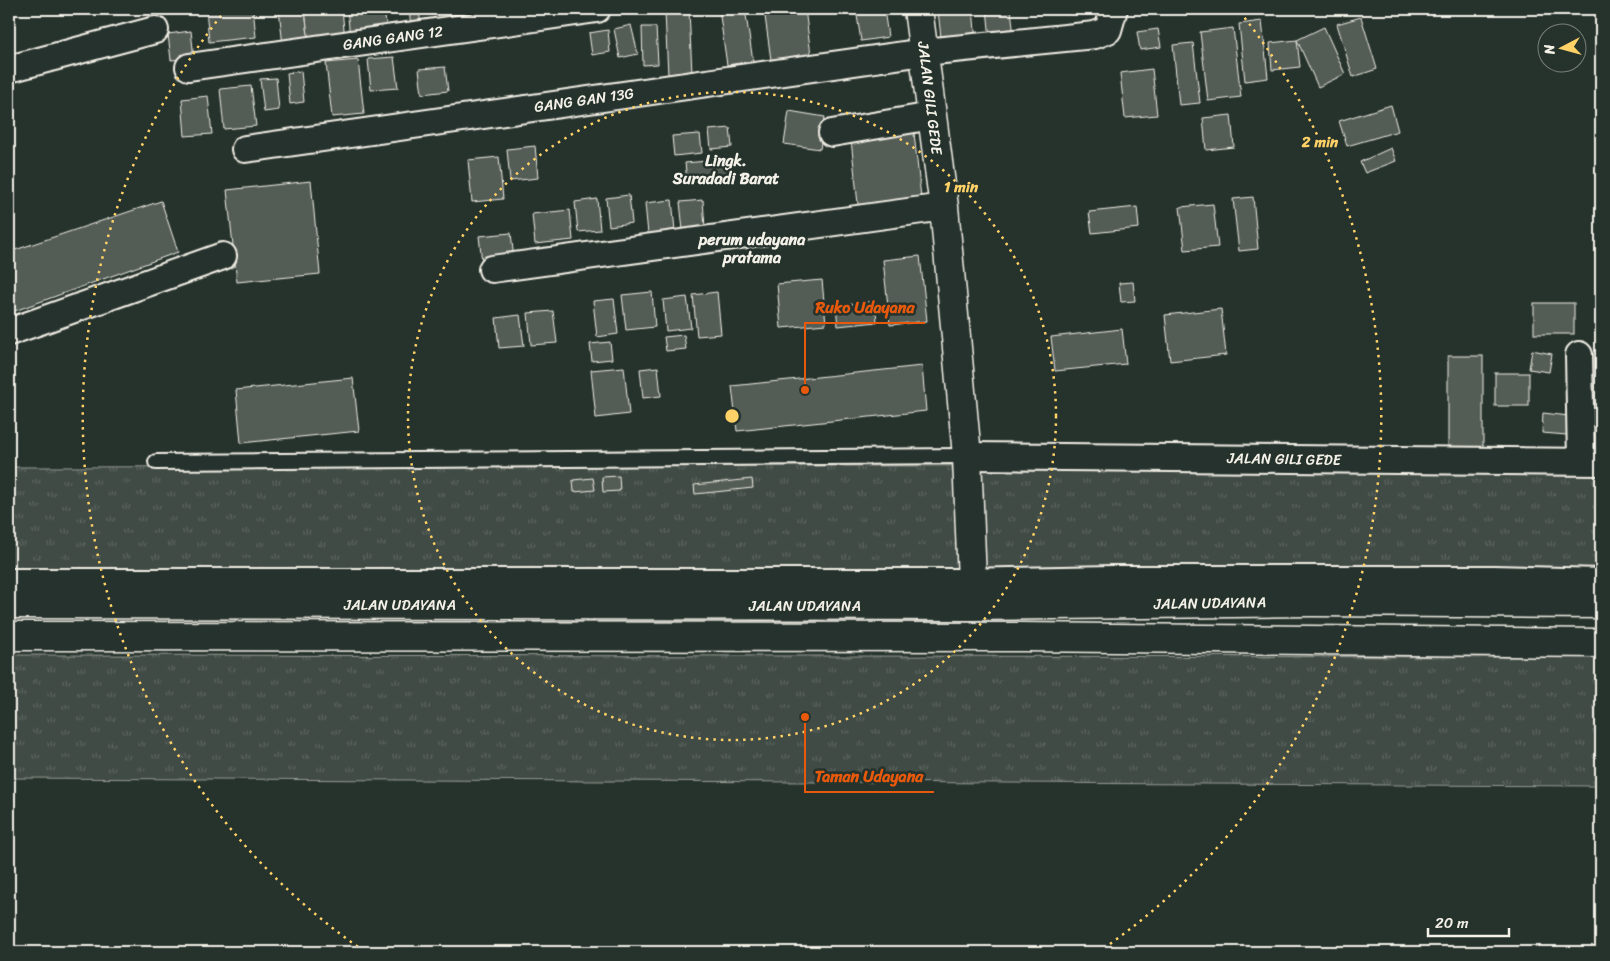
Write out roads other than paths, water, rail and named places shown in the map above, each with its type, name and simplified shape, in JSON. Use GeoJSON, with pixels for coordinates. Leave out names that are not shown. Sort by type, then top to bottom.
{"type":"FeatureCollection","features":[{"type":"Feature","properties":{"kind":"main road","name":"JALAN GILI GEDE"},"geometry":{"type":"LineString","coordinates":[[918,9],[944,207],[968,456],[972,594]]}},
{"type":"Feature","properties":{"kind":"main road","name":"JALAN UDAYANA"},"geometry":{"type":"LineString","coordinates":[[9,604],[623,605],[972,594],[1312,602],[1601,604]]}},
{"type":"Feature","properties":{"kind":"main road"},"geometry":{"type":"LineString","coordinates":[[623,605],[623,636]]}},
{"type":"Feature","properties":{"kind":"main road","name":"JALAN UDAYANA"},"geometry":{"type":"LineString","coordinates":[[9,636],[623,636],[1601,643]]}},
{"type":"Feature","properties":{"kind":"street","name":"GANG GANG 12"},"geometry":{"type":"LineString","coordinates":[[189,67],[597,9]]}},
{"type":"Feature","properties":{"kind":"street","name":"GANG GAN 13G"},"geometry":{"type":"LineString","coordinates":[[245,149],[924,52],[1095,35],[1108,30],[1114,9]]}},
{"type":"Feature","properties":{"kind":"street"},"geometry":{"type":"LineString","coordinates":[[9,69],[155,30]]}},
{"type":"Feature","properties":{"kind":"street"},"geometry":{"type":"LineString","coordinates":[[832,133],[932,116]]}},
{"type":"Feature","properties":{"kind":"street"},"geometry":{"type":"LineString","coordinates":[[492,269],[944,207]]}},
{"type":"Feature","properties":{"kind":"street"},"geometry":{"type":"LineString","coordinates":[[9,332],[223,256]]}},
{"type":"Feature","properties":{"kind":"street"},"geometry":{"type":"LineString","coordinates":[[1579,354],[1591,462]]}},
{"type":"Feature","properties":{"kind":"street","name":"JALAN GILI GEDE"},"geometry":{"type":"LineString","coordinates":[[968,456],[1591,462]]}},
{"type":"Feature","properties":{"kind":"street"},"geometry":{"type":"LineString","coordinates":[[9,582],[972,594],[1113,579],[1494,579],[1601,582]]}},
{"type":"Feature","properties":{"kind":"lane"},"geometry":{"type":"LineString","coordinates":[[156,462],[968,456]]}},
{"type":"Feature","properties":{"kind":"place","name":"Ruko Udayana"},"geometry":{"type":"Point","coordinates":[805,390]}},
{"type":"Feature","properties":{"kind":"place","name":"Taman Udayana"},"geometry":{"type":"Point","coordinates":[805,717]}},
{"type":"Feature","properties":{"kind":"district","name":"Lingk. Suradadi Barat"},"geometry":{"type":"Point","coordinates":[726,169]}},
{"type":"Feature","properties":{"kind":"district","name":"perum udayana pratama"},"geometry":{"type":"Point","coordinates":[752,248]}}]}
